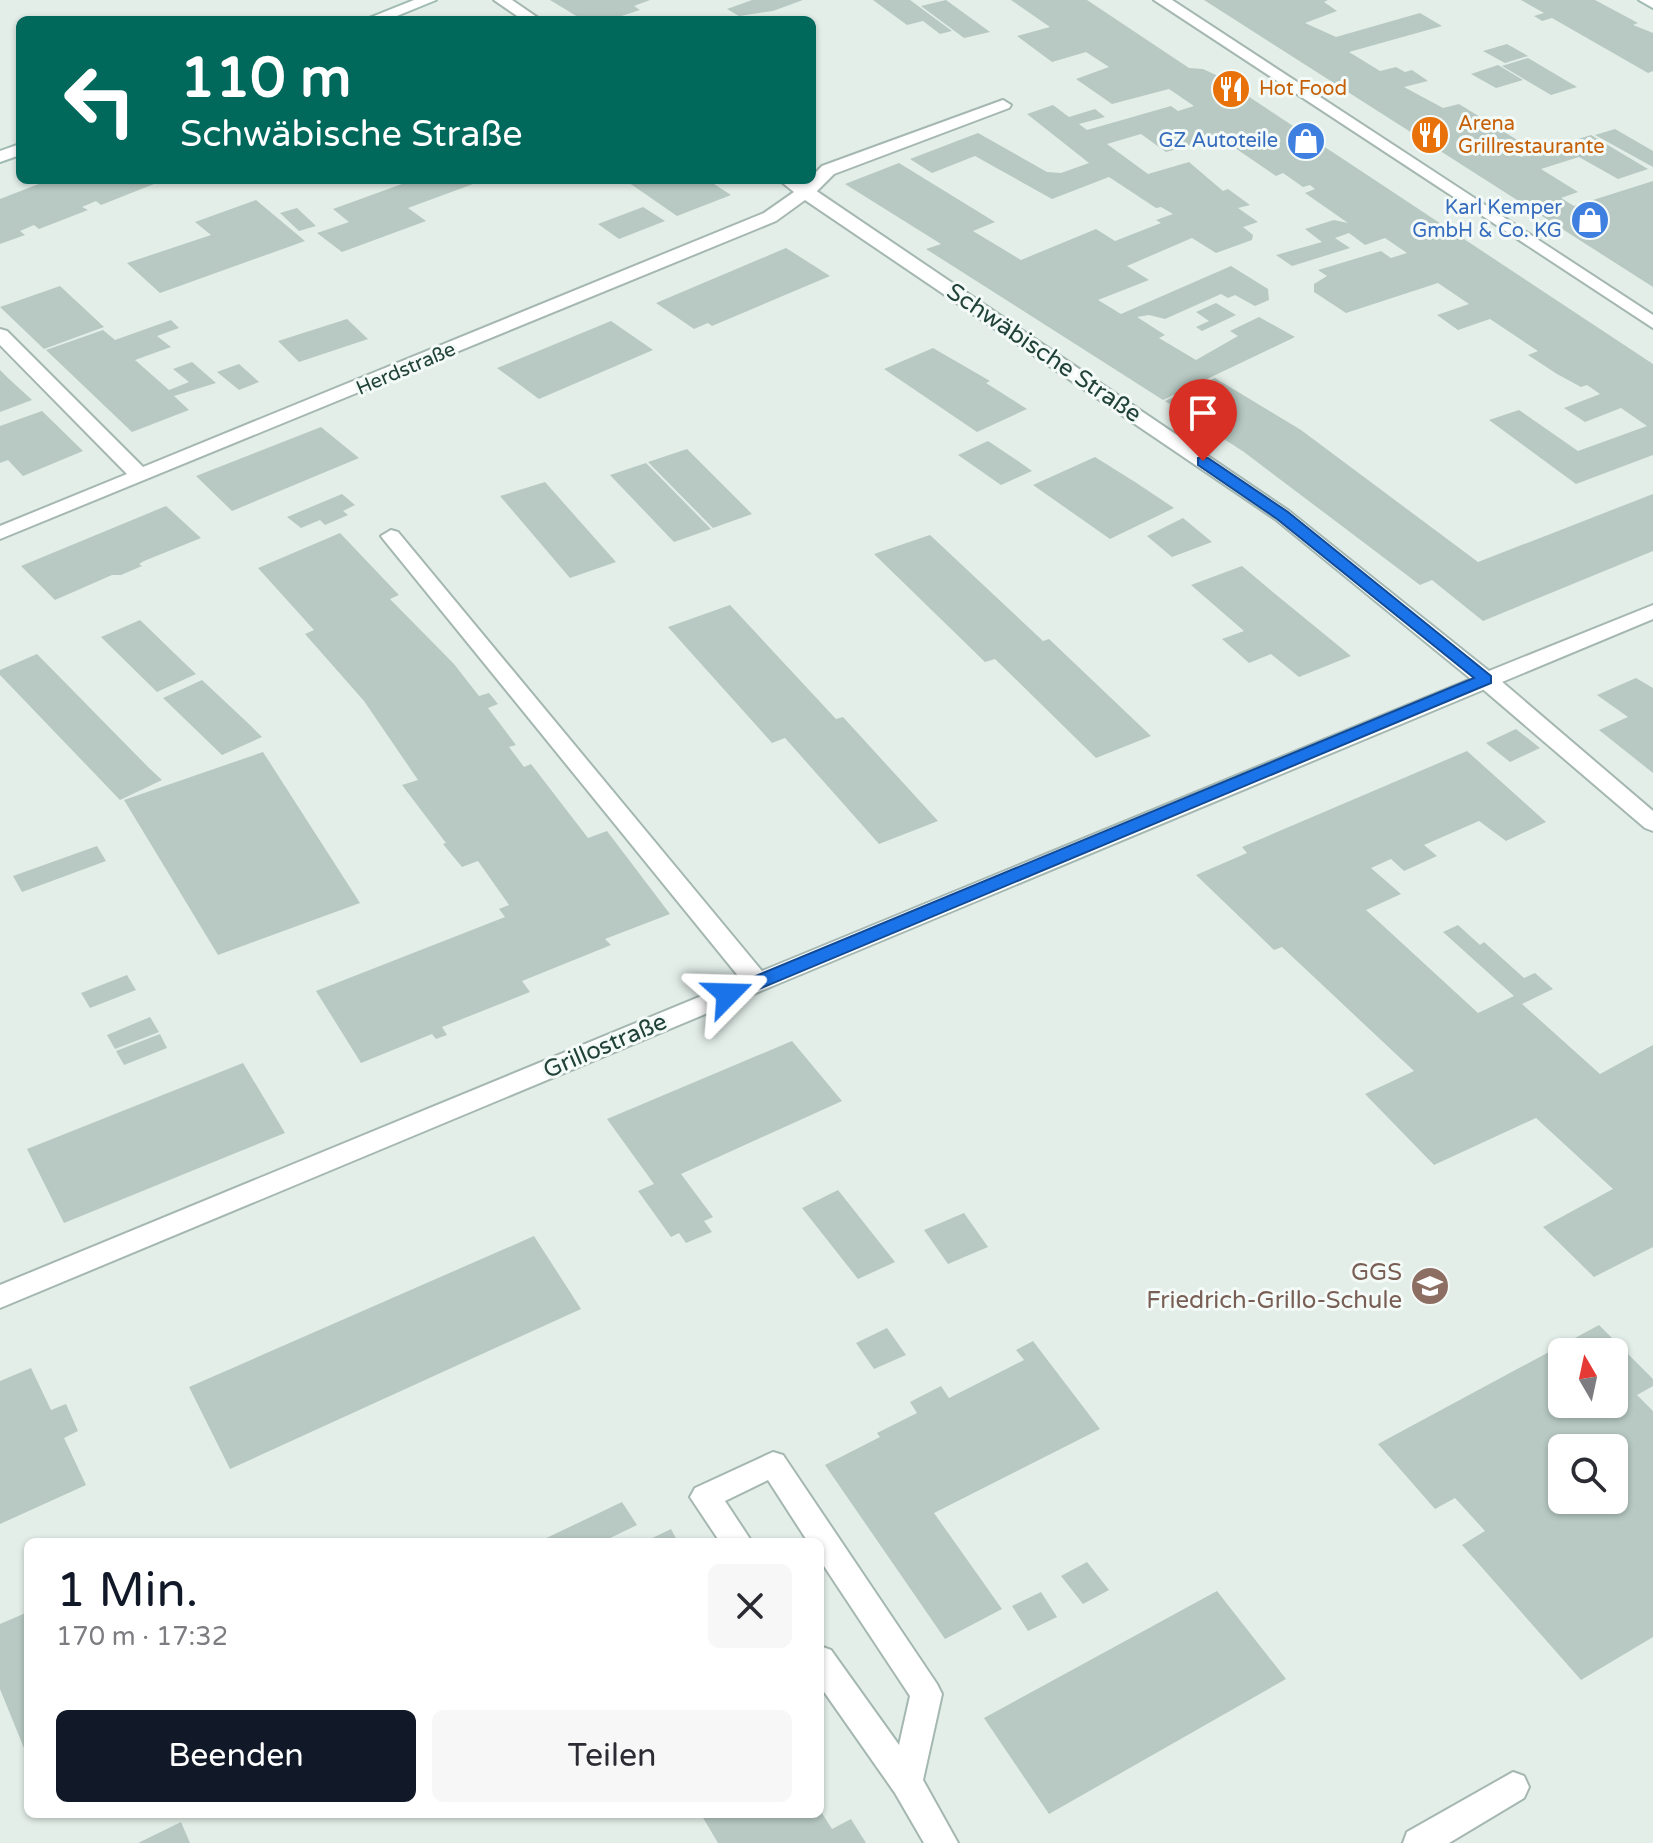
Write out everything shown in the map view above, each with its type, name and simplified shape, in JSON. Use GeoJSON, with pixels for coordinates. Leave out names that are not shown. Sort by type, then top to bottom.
{"type":"FeatureCollection","features":[{"type":"Feature","properties":{"kind":"street"},"geometry":{"type":"LineString","coordinates":[[383,16],[428,0]]}},
{"type":"Feature","properties":{"kind":"street"},"geometry":{"type":"LineString","coordinates":[[502,0],[527,16]]}},
{"type":"Feature","properties":{"kind":"street"},"geometry":{"type":"LineString","coordinates":[[1162,0],[1653,323]]}},
{"type":"Feature","properties":{"kind":"street"},"geometry":{"type":"LineString","coordinates":[[1647,0],[1653,3]]}},
{"type":"Feature","properties":{"kind":"street","name":"Herdstraße"},"geometry":{"type":"LineString","coordinates":[[816,182],[828,170],[1003,105]]}},
{"type":"Feature","properties":{"kind":"street","name":"Schwäbische Straße"},"geometry":{"type":"LineString","coordinates":[[793,184],[1282,515],[1486,680],[1653,823]]}},
{"type":"Feature","properties":{"kind":"street","name":"Herdstraße"},"geometry":{"type":"LineString","coordinates":[[0,533],[770,217],[814,184]]}},
{"type":"Feature","properties":{"kind":"street"},"geometry":{"type":"LineString","coordinates":[[0,335],[140,475]]}},
{"type":"Feature","properties":{"kind":"street"},"geometry":{"type":"LineString","coordinates":[[391,536],[757,982]]}},
{"type":"Feature","properties":{"kind":"street","name":"Grillostraße"},"geometry":{"type":"LineString","coordinates":[[0,1297],[1653,611]]}},
{"type":"Feature","properties":{"kind":"street"},"geometry":{"type":"LineString","coordinates":[[734,1538],[705,1497],[773,1464],[822,1538]]}},
{"type":"Feature","properties":{"kind":"street"},"geometry":{"type":"LineString","coordinates":[[824,1541],[926,1694],[906,1782]]}},
{"type":"Feature","properties":{"kind":"street"},"geometry":{"type":"LineString","coordinates":[[824,1666],[906,1782],[942,1843]]}},
{"type":"Feature","properties":{"kind":"street"},"geometry":{"type":"LineString","coordinates":[[1419,1843],[1513,1787]]}},
{"type":"Feature","properties":{"kind":"building"},"geometry":{"type":"Polygon","coordinates":[[[550,0],[650,0],[634,6],[640,10],[621,16],[576,16],[550,0]]]}},
{"type":"Feature","properties":{"kind":"building"},"geometry":{"type":"Polygon","coordinates":[[[752,0],[803,0],[773,11],[739,16],[727,9],[752,0]]]}},
{"type":"Feature","properties":{"kind":"building"},"geometry":{"type":"Polygon","coordinates":[[[873,0],[910,0],[952,31],[940,34],[923,21],[907,25],[873,0]]]}},
{"type":"Feature","properties":{"kind":"building"},"geometry":{"type":"Polygon","coordinates":[[[946,0],[990,32],[964,38],[921,6],[946,0]]]}},
{"type":"Feature","properties":{"kind":"building"},"geometry":{"type":"Polygon","coordinates":[[[1011,0],[1087,0],[1189,68],[1203,69],[1216,75],[1653,364],[1653,455],[1576,484],[1489,420],[1519,410],[1578,451],[1647,426],[1621,408],[1585,422],[1564,408],[1600,394],[1587,385],[1581,387],[1557,374],[1528,355],[1538,351],[1490,319],[1458,330],[1437,315],[1469,304],[1438,283],[1346,313],[1314,292],[1314,284],[1327,276],[1318,270],[1381,251],[1391,258],[1407,253],[1385,238],[1365,245],[1349,233],[1335,238],[1350,248],[1292,266],[1276,255],[1322,242],[1305,229],[1334,220],[1348,223],[1305,193],[1315,189],[1310,185],[1303,187],[1283,173],[1276,176],[1219,137],[1166,152],[1141,134],[1107,144],[1148,174],[1189,162],[1223,191],[1228,189],[1250,205],[1238,208],[1258,222],[1243,227],[1253,235],[1252,240],[1216,253],[1192,238],[1127,266],[1149,280],[1098,300],[1121,314],[1231,266],[1268,289],[1269,300],[1255,306],[1235,295],[1228,298],[1221,294],[1165,319],[1149,315],[1137,317],[1165,335],[1159,338],[1196,360],[1238,336],[1230,331],[1259,317],[1295,337],[1163,400],[926,249],[941,244],[845,184],[899,163],[995,222],[973,231],[1021,260],[1096,229],[1115,241],[1161,223],[1156,220],[1173,214],[1161,207],[1156,208],[1109,177],[1052,199],[975,156],[932,173],[910,159],[978,133],[1047,172],[1061,173],[1089,163],[1027,114],[1053,105],[1069,117],[1095,109],[1105,117],[1079,124],[1087,130],[1171,106],[1178,111],[1194,106],[1169,89],[1112,104],[1076,79],[1109,67],[1086,52],[1052,62],[1017,36],[1050,27],[1011,0]]]}},
{"type":"Feature","properties":{"kind":"building"},"geometry":{"type":"Polygon","coordinates":[[[1204,0],[1328,0],[1324,2],[1337,11],[1305,23],[1336,37],[1420,13],[1442,26],[1349,52],[1380,71],[1396,67],[1405,72],[1412,70],[1428,81],[1404,87],[1443,108],[1459,104],[1519,141],[1503,146],[1521,157],[1591,135],[1648,169],[1618,179],[1579,157],[1541,169],[1578,192],[1561,198],[1574,206],[1653,181],[1653,287],[1204,0]]]}},
{"type":"Feature","properties":{"kind":"building"},"geometry":{"type":"Polygon","coordinates":[[[1521,0],[1595,0],[1638,23],[1633,25],[1653,33],[1653,71],[1648,73],[1552,18],[1542,21],[1534,16],[1544,13],[1521,0]]]}},
{"type":"Feature","properties":{"kind":"building"},"geometry":{"type":"Polygon","coordinates":[[[1507,44],[1528,56],[1505,63],[1483,51],[1507,44]]]}},
{"type":"Feature","properties":{"kind":"building"},"geometry":{"type":"Polygon","coordinates":[[[1528,58],[1577,87],[1551,95],[1502,66],[1528,58]]]}},
{"type":"Feature","properties":{"kind":"building"},"geometry":{"type":"Polygon","coordinates":[[[1498,65],[1523,80],[1496,88],[1471,74],[1498,65]]]}},
{"type":"Feature","properties":{"kind":"building"},"geometry":{"type":"Polygon","coordinates":[[[1615,129],[1653,151],[1653,167],[1595,135],[1615,129]]]}},
{"type":"Feature","properties":{"kind":"building"},"geometry":{"type":"Polygon","coordinates":[[[39,184],[154,184],[101,205],[96,201],[82,207],[88,210],[39,229],[34,225],[20,231],[25,235],[0,244],[0,199],[39,184]]]}},
{"type":"Feature","properties":{"kind":"building"},"geometry":{"type":"Polygon","coordinates":[[[402,184],[473,184],[408,208],[426,221],[342,252],[317,233],[349,222],[333,209],[402,184]]]}},
{"type":"Feature","properties":{"kind":"building"},"geometry":{"type":"Polygon","coordinates":[[[631,184],[714,184],[731,195],[677,216],[631,184]]]}},
{"type":"Feature","properties":{"kind":"building"},"geometry":{"type":"Polygon","coordinates":[[[256,200],[305,241],[160,293],[127,263],[211,235],[195,222],[256,200]]]}},
{"type":"Feature","properties":{"kind":"building"},"geometry":{"type":"Polygon","coordinates":[[[643,207],[665,221],[619,239],[598,224],[643,207]]]}},
{"type":"Feature","properties":{"kind":"building"},"geometry":{"type":"Polygon","coordinates":[[[297,208],[316,226],[299,231],[280,213],[297,208]]]}},
{"type":"Feature","properties":{"kind":"building"},"geometry":{"type":"Polygon","coordinates":[[[786,248],[830,276],[712,326],[708,323],[694,329],[656,303],[786,248]]]}},
{"type":"Feature","properties":{"kind":"building"},"geometry":{"type":"Polygon","coordinates":[[[60,286],[104,327],[44,349],[0,307],[60,286]]]}},
{"type":"Feature","properties":{"kind":"building"},"geometry":{"type":"Polygon","coordinates":[[[1216,303],[1236,315],[1202,331],[1196,327],[1209,321],[1196,312],[1216,303]]]}},
{"type":"Feature","properties":{"kind":"building"},"geometry":{"type":"Polygon","coordinates":[[[347,319],[368,339],[299,362],[278,341],[347,319]]]}},
{"type":"Feature","properties":{"kind":"building"},"geometry":{"type":"Polygon","coordinates":[[[171,320],[179,328],[157,336],[171,347],[135,360],[169,390],[189,382],[173,369],[192,362],[216,383],[174,396],[189,410],[132,432],[46,350],[103,330],[115,340],[171,320]]]}},
{"type":"Feature","properties":{"kind":"building"},"geometry":{"type":"Polygon","coordinates":[[[611,321],[653,350],[539,399],[497,368],[611,321]]]}},
{"type":"Feature","properties":{"kind":"building"},"geometry":{"type":"Polygon","coordinates":[[[933,348],[990,381],[986,383],[1027,409],[977,432],[884,369],[933,348]]]}},
{"type":"Feature","properties":{"kind":"building"},"geometry":{"type":"Polygon","coordinates":[[[239,364],[259,382],[239,390],[217,372],[239,364]]]}},
{"type":"Feature","properties":{"kind":"building"},"geometry":{"type":"Polygon","coordinates":[[[0,370],[8,378],[32,400],[0,412],[0,370]]]}},
{"type":"Feature","properties":{"kind":"building"},"geometry":{"type":"Polygon","coordinates":[[[1215,378],[1301,430],[1478,562],[1653,494],[1653,551],[1483,621],[1432,580],[1420,585],[1244,452],[1165,401],[1215,378]]]}},
{"type":"Feature","properties":{"kind":"building"},"geometry":{"type":"Polygon","coordinates":[[[42,411],[83,451],[23,476],[8,460],[0,463],[0,426],[42,411]]]}},
{"type":"Feature","properties":{"kind":"building"},"geometry":{"type":"Polygon","coordinates":[[[321,427],[359,458],[232,511],[196,476],[321,427]]]}},
{"type":"Feature","properties":{"kind":"building"},"geometry":{"type":"Polygon","coordinates":[[[988,441],[1032,471],[1001,485],[958,455],[988,441]]]}},
{"type":"Feature","properties":{"kind":"building"},"geometry":{"type":"Polygon","coordinates":[[[687,449],[752,514],[713,528],[648,462],[687,449]]]}},
{"type":"Feature","properties":{"kind":"building"},"geometry":{"type":"Polygon","coordinates":[[[1095,457],[1174,508],[1110,539],[1033,485],[1095,457]]]}},
{"type":"Feature","properties":{"kind":"building"},"geometry":{"type":"Polygon","coordinates":[[[646,463],[711,529],[674,542],[610,475],[646,463]]]}},
{"type":"Feature","properties":{"kind":"building"},"geometry":{"type":"Polygon","coordinates":[[[545,482],[616,562],[570,578],[500,496],[545,482]]]}},
{"type":"Feature","properties":{"kind":"building"},"geometry":{"type":"Polygon","coordinates":[[[342,494],[355,505],[343,511],[348,515],[325,525],[320,520],[301,528],[287,517],[342,494]]]}},
{"type":"Feature","properties":{"kind":"building"},"geometry":{"type":"Polygon","coordinates":[[[166,506],[201,538],[144,561],[139,564],[142,566],[121,575],[112,575],[55,600],[21,566],[166,506]]]}},
{"type":"Feature","properties":{"kind":"building"},"geometry":{"type":"Polygon","coordinates":[[[1183,518],[1212,542],[1172,557],[1147,536],[1183,518]]]}},
{"type":"Feature","properties":{"kind":"building"},"geometry":{"type":"Polygon","coordinates":[[[340,533],[399,595],[390,599],[454,664],[479,696],[489,693],[498,704],[488,708],[516,745],[509,747],[524,767],[531,764],[588,838],[607,831],[670,914],[605,939],[611,945],[522,981],[530,992],[442,1027],[447,1035],[436,1039],[432,1034],[361,1063],[316,991],[505,917],[499,909],[509,905],[478,861],[462,867],[443,844],[446,843],[402,785],[418,780],[364,701],[305,634],[314,630],[258,568],[340,533]]]}},
{"type":"Feature","properties":{"kind":"building"},"geometry":{"type":"Polygon","coordinates":[[[930,535],[1043,641],[1049,639],[1151,736],[1096,758],[995,659],[985,662],[874,554],[930,535]]]}},
{"type":"Feature","properties":{"kind":"building"},"geometry":{"type":"Polygon","coordinates":[[[1242,566],[1351,656],[1299,677],[1271,654],[1249,663],[1222,639],[1244,631],[1191,585],[1242,566]]]}},
{"type":"Feature","properties":{"kind":"building"},"geometry":{"type":"Polygon","coordinates":[[[730,605],[836,719],[843,717],[938,821],[879,844],[785,738],[772,743],[668,627],[730,605]]]}},
{"type":"Feature","properties":{"kind":"building"},"geometry":{"type":"Polygon","coordinates":[[[140,620],[196,674],[157,692],[101,637],[140,620]]]}},
{"type":"Feature","properties":{"kind":"building"},"geometry":{"type":"Polygon","coordinates":[[[37,654],[162,780],[120,800],[0,675],[0,670],[37,654]]]}},
{"type":"Feature","properties":{"kind":"building"},"geometry":{"type":"Polygon","coordinates":[[[1636,678],[1653,688],[1653,773],[1599,730],[1628,717],[1597,695],[1636,678]]]}},
{"type":"Feature","properties":{"kind":"building"},"geometry":{"type":"Polygon","coordinates":[[[202,680],[262,737],[222,755],[163,698],[202,680]]]}},
{"type":"Feature","properties":{"kind":"building"},"geometry":{"type":"Polygon","coordinates":[[[1516,729],[1540,748],[1510,762],[1486,743],[1516,729]]]}},
{"type":"Feature","properties":{"kind":"building"},"geometry":{"type":"Polygon","coordinates":[[[1467,751],[1546,822],[1506,841],[1479,821],[1424,845],[1437,856],[1404,871],[1391,859],[1371,868],[1401,894],[1366,910],[1478,1013],[1514,996],[1443,932],[1458,925],[1480,945],[1484,942],[1524,978],[1535,973],[1553,989],[1522,1004],[1600,1074],[1653,1045],[1653,1247],[1594,1277],[1543,1227],[1613,1189],[1536,1118],[1434,1165],[1365,1094],[1414,1071],[1282,947],[1274,950],[1196,875],[1247,853],[1242,847],[1467,751]]]}},
{"type":"Feature","properties":{"kind":"building"},"geometry":{"type":"Polygon","coordinates":[[[263,752],[360,903],[218,955],[124,800],[263,752]]]}},
{"type":"Feature","properties":{"kind":"building"},"geometry":{"type":"Polygon","coordinates":[[[97,846],[106,861],[22,892],[13,876],[97,846]]]}},
{"type":"Feature","properties":{"kind":"building"},"geometry":{"type":"Polygon","coordinates":[[[127,975],[136,990],[90,1008],[81,993],[127,975]]]}},
{"type":"Feature","properties":{"kind":"building"},"geometry":{"type":"Polygon","coordinates":[[[150,1017],[159,1032],[115,1049],[107,1035],[150,1017]]]}},
{"type":"Feature","properties":{"kind":"building"},"geometry":{"type":"Polygon","coordinates":[[[160,1034],[167,1048],[124,1065],[116,1051],[160,1034]]]}},
{"type":"Feature","properties":{"kind":"building"},"geometry":{"type":"Polygon","coordinates":[[[792,1041],[842,1101],[681,1174],[713,1217],[704,1221],[712,1232],[686,1243],[679,1233],[671,1237],[638,1191],[654,1184],[607,1119],[792,1041]]]}},
{"type":"Feature","properties":{"kind":"building"},"geometry":{"type":"Polygon","coordinates":[[[243,1063],[285,1133],[64,1223],[27,1149],[243,1063]]]}},
{"type":"Feature","properties":{"kind":"building"},"geometry":{"type":"Polygon","coordinates":[[[838,1190],[895,1262],[858,1279],[802,1208],[838,1190]]]}},
{"type":"Feature","properties":{"kind":"building"},"geometry":{"type":"Polygon","coordinates":[[[964,1213],[988,1247],[948,1264],[924,1230],[964,1213]]]}},
{"type":"Feature","properties":{"kind":"building"},"geometry":{"type":"Polygon","coordinates":[[[534,1236],[581,1309],[230,1469],[189,1387],[534,1236]]]}},
{"type":"Feature","properties":{"kind":"building"},"geometry":{"type":"Polygon","coordinates":[[[1599,1325],[1612,1338],[1575,1338],[1599,1325]]]}},
{"type":"Feature","properties":{"kind":"building"},"geometry":{"type":"Polygon","coordinates":[[[887,1328],[906,1355],[874,1369],[856,1343],[887,1328]]]}},
{"type":"Feature","properties":{"kind":"building"},"geometry":{"type":"Polygon","coordinates":[[[1033,1341],[1100,1429],[934,1513],[1002,1609],[945,1639],[825,1465],[880,1437],[877,1433],[917,1413],[910,1402],[941,1386],[949,1398],[1024,1360],[1016,1350],[1033,1341]]]}},
{"type":"Feature","properties":{"kind":"building"},"geometry":{"type":"Polygon","coordinates":[[[1548,1352],[1548,1418],[1628,1418],[1628,1354],[1653,1379],[1653,1386],[1637,1395],[1653,1411],[1653,1637],[1581,1680],[1462,1545],[1485,1531],[1455,1498],[1435,1509],[1378,1444],[1548,1352]]]}},
{"type":"Feature","properties":{"kind":"building"},"geometry":{"type":"Polygon","coordinates":[[[31,1368],[51,1410],[66,1404],[78,1431],[64,1438],[86,1485],[0,1524],[0,1381],[31,1368]]]}},
{"type":"Feature","properties":{"kind":"building"},"geometry":{"type":"Polygon","coordinates":[[[622,1502],[637,1525],[610,1538],[546,1538],[622,1502]]]}},
{"type":"Feature","properties":{"kind":"building"},"geometry":{"type":"Polygon","coordinates":[[[671,1529],[676,1538],[652,1538],[671,1529]]]}},
{"type":"Feature","properties":{"kind":"building"},"geometry":{"type":"Polygon","coordinates":[[[1087,1562],[1109,1590],[1083,1604],[1061,1576],[1087,1562]]]}},
{"type":"Feature","properties":{"kind":"building"},"geometry":{"type":"Polygon","coordinates":[[[1217,1591],[1286,1679],[1049,1814],[984,1718],[1217,1591]]]}},
{"type":"Feature","properties":{"kind":"building"},"geometry":{"type":"Polygon","coordinates":[[[1041,1592],[1057,1617],[1028,1631],[1012,1606],[1041,1592]]]}},
{"type":"Feature","properties":{"kind":"building"},"geometry":{"type":"Polygon","coordinates":[[[24,1614],[24,1748],[0,1689],[0,1624],[24,1614]]]}},
{"type":"Feature","properties":{"kind":"building"},"geometry":{"type":"Polygon","coordinates":[[[824,1816],[832,1829],[851,1819],[866,1843],[718,1843],[703,1818],[824,1816]]]}},
{"type":"Feature","properties":{"kind":"building"},"geometry":{"type":"Polygon","coordinates":[[[181,1822],[190,1843],[138,1843],[181,1822]]]}},
{"type":"Feature","properties":{"kind":"place","name":"Hot Food"},"geometry":{"type":"Point","coordinates":[1231,89]}},
{"type":"Feature","properties":{"kind":"place","name":"Arena Grillrestaurante"},"geometry":{"type":"Point","coordinates":[1430,135]}},
{"type":"Feature","properties":{"kind":"place","name":"GZ Autoteile"},"geometry":{"type":"Point","coordinates":[1306,141]}},
{"type":"Feature","properties":{"kind":"place","name":"Karl Kemper GmbH & Co. KG"},"geometry":{"type":"Point","coordinates":[1590,220]}},
{"type":"Feature","properties":{"kind":"place","name":"GGS Friedrich-Grillo-Schule"},"geometry":{"type":"Point","coordinates":[1430,1286]}},
{"type":"Feature","properties":{"kind":"route"},"geometry":{"type":"LineString","coordinates":[[728,994],[1486,680],[1282,515],[1203,461]]}}]}
